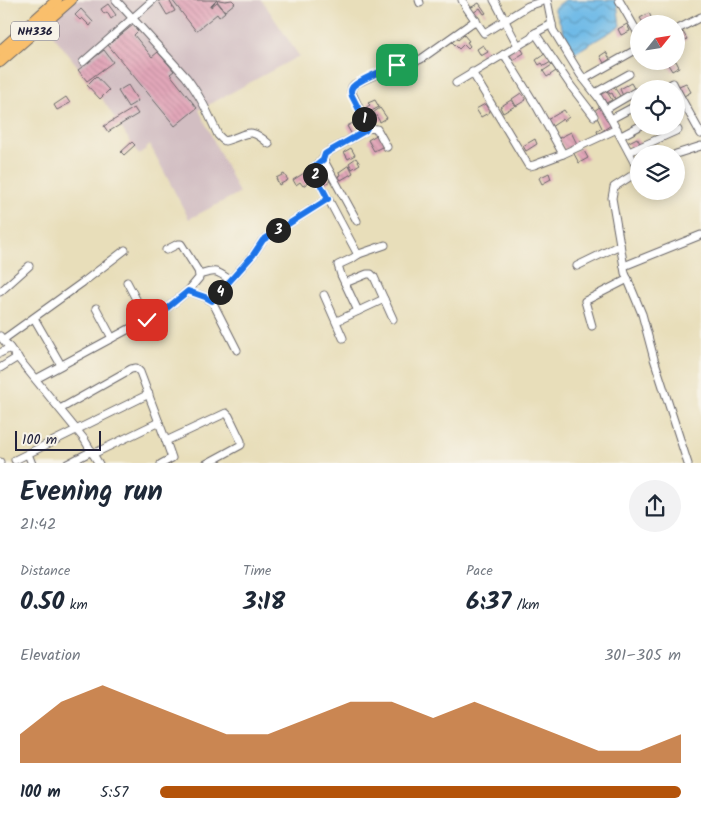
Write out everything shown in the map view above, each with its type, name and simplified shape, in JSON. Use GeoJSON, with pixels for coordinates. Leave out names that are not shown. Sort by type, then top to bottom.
{"type":"FeatureCollection","features":[{"type":"Feature","properties":{"kind":"highway","name":"NH336"},"geometry":{"type":"LineString","coordinates":[[0,51],[56,0]]}},
{"type":"Feature","properties":{"kind":"highway","name":"NH336"},"geometry":{"type":"LineString","coordinates":[[0,62],[71,0]]}},
{"type":"Feature","properties":{"kind":"street"},"geometry":{"type":"LineString","coordinates":[[116,0],[186,77],[202,101],[222,140],[225,141],[248,133],[259,135],[269,144]]}},
{"type":"Feature","properties":{"kind":"street"},"geometry":{"type":"LineString","coordinates":[[82,62],[153,0]]}},
{"type":"Feature","properties":{"kind":"street"},"geometry":{"type":"LineString","coordinates":[[462,0],[484,33],[506,20],[526,3],[547,0],[554,30],[606,109],[629,152],[667,135]]}},
{"type":"Feature","properties":{"kind":"street"},"geometry":{"type":"LineString","coordinates":[[494,0],[518,45]]}},
{"type":"Feature","properties":{"kind":"street"},"geometry":{"type":"LineString","coordinates":[[619,0],[630,20]]}},
{"type":"Feature","properties":{"kind":"street"},"geometry":{"type":"LineString","coordinates":[[685,25],[701,17]]}},
{"type":"Feature","properties":{"kind":"street"},"geometry":{"type":"LineString","coordinates":[[367,128],[352,96],[352,87],[397,65],[414,62],[430,54],[476,20]]}},
{"type":"Feature","properties":{"kind":"street"},"geometry":{"type":"LineString","coordinates":[[456,83],[552,24]]}},
{"type":"Feature","properties":{"kind":"street"},"geometry":{"type":"LineString","coordinates":[[535,33],[594,116]]}},
{"type":"Feature","properties":{"kind":"street"},"geometry":{"type":"LineString","coordinates":[[584,78],[630,53]]}},
{"type":"Feature","properties":{"kind":"street"},"geometry":{"type":"LineString","coordinates":[[504,54],[563,154]]}},
{"type":"Feature","properties":{"kind":"street"},"geometry":{"type":"LineString","coordinates":[[472,72],[530,166],[630,129]]}},
{"type":"Feature","properties":{"kind":"street"},"geometry":{"type":"LineString","coordinates":[[595,93],[629,74]]}},
{"type":"Feature","properties":{"kind":"street"},"geometry":{"type":"LineString","coordinates":[[606,109],[630,95]]}},
{"type":"Feature","properties":{"kind":"street"},"geometry":{"type":"LineString","coordinates":[[685,105],[701,134]]}},
{"type":"Feature","properties":{"kind":"street"},"geometry":{"type":"LineString","coordinates":[[612,119],[630,109]]}},
{"type":"Feature","properties":{"kind":"street"},"geometry":{"type":"LineString","coordinates":[[367,128],[377,129],[387,147]]}},
{"type":"Feature","properties":{"kind":"street"},"geometry":{"type":"LineString","coordinates":[[359,254],[354,251],[313,168],[323,160],[325,154],[367,128]]}},
{"type":"Feature","properties":{"kind":"street"},"geometry":{"type":"LineString","coordinates":[[685,151],[701,146]]}},
{"type":"Feature","properties":{"kind":"street"},"geometry":{"type":"LineString","coordinates":[[323,160],[357,221]]}},
{"type":"Feature","properties":{"kind":"street"},"geometry":{"type":"LineString","coordinates":[[630,177],[614,187],[612,198],[624,266],[642,314],[688,463]]}},
{"type":"Feature","properties":{"kind":"street"},"geometry":{"type":"LineString","coordinates":[[212,301],[253,255],[263,240],[328,199]]}},
{"type":"Feature","properties":{"kind":"street"},"geometry":{"type":"LineString","coordinates":[[624,266],[701,235]]}},
{"type":"Feature","properties":{"kind":"street"},"geometry":{"type":"LineString","coordinates":[[166,250],[181,244],[199,275]]}},
{"type":"Feature","properties":{"kind":"street"},"geometry":{"type":"LineString","coordinates":[[358,311],[338,265],[359,254],[385,245]]}},
{"type":"Feature","properties":{"kind":"street"},"geometry":{"type":"LineString","coordinates":[[578,266],[620,245]]}},
{"type":"Feature","properties":{"kind":"street"},"geometry":{"type":"LineString","coordinates":[[97,463],[84,439],[2,337],[34,318],[125,250]]}},
{"type":"Feature","properties":{"kind":"street"},"geometry":{"type":"LineString","coordinates":[[0,292],[29,266]]}},
{"type":"Feature","properties":{"kind":"street"},"geometry":{"type":"LineString","coordinates":[[36,379],[166,309],[188,291],[199,275],[214,270],[230,280]]}},
{"type":"Feature","properties":{"kind":"street"},"geometry":{"type":"LineString","coordinates":[[345,283],[371,274],[393,318]]}},
{"type":"Feature","properties":{"kind":"street"},"geometry":{"type":"LineString","coordinates":[[592,326],[585,301],[628,279]]}},
{"type":"Feature","properties":{"kind":"street"},"geometry":{"type":"LineString","coordinates":[[127,282],[147,320]]}},
{"type":"Feature","properties":{"kind":"street"},"geometry":{"type":"LineString","coordinates":[[188,291],[212,301],[237,350]]}},
{"type":"Feature","properties":{"kind":"street"},"geometry":{"type":"LineString","coordinates":[[324,295],[343,338]]}},
{"type":"Feature","properties":{"kind":"street"},"geometry":{"type":"LineString","coordinates":[[336,321],[384,299]]}},
{"type":"Feature","properties":{"kind":"street"},"geometry":{"type":"LineString","coordinates":[[96,308],[112,338]]}},
{"type":"Feature","properties":{"kind":"street"},"geometry":{"type":"LineString","coordinates":[[34,318],[61,365]]}},
{"type":"Feature","properties":{"kind":"street"},"geometry":{"type":"LineString","coordinates":[[0,353],[10,348]]}},
{"type":"Feature","properties":{"kind":"street"},"geometry":{"type":"LineString","coordinates":[[0,368],[18,357]]}},
{"type":"Feature","properties":{"kind":"street"},"geometry":{"type":"LineString","coordinates":[[60,409],[136,368],[140,372],[149,394],[173,461]]}},
{"type":"Feature","properties":{"kind":"street"},"geometry":{"type":"LineString","coordinates":[[15,460],[149,394]]}},
{"type":"Feature","properties":{"kind":"street"},"geometry":{"type":"LineString","coordinates":[[166,441],[226,413],[228,414],[241,441],[241,445],[208,463]]}},
{"type":"Feature","properties":{"kind":"street"},"geometry":{"type":"LineString","coordinates":[[69,463],[159,422]]}},
{"type":"Feature","properties":{"kind":"street"},"geometry":{"type":"LineString","coordinates":[[28,454],[32,463]]}},
{"type":"Feature","properties":{"kind":"shaded area"},"geometry":{"type":"Polygon","coordinates":[[[72,0],[261,0],[264,3],[299,56],[199,110],[239,193],[189,219],[150,145],[139,155],[95,88],[45,25],[72,0]]]}},
{"type":"Feature","properties":{"kind":"water"},"geometry":{"type":"Polygon","coordinates":[[[565,0],[615,0],[617,2],[620,26],[573,54],[554,8],[565,0]]]}},
{"type":"Feature","properties":{"kind":"building"},"geometry":{"type":"Polygon","coordinates":[[[158,0],[169,0],[175,11],[167,15],[158,0]]]}},
{"type":"Feature","properties":{"kind":"building"},"geometry":{"type":"Polygon","coordinates":[[[172,0],[217,0],[211,7],[217,2],[225,12],[219,17],[217,14],[196,31],[172,0]]]}},
{"type":"Feature","properties":{"kind":"building"},"geometry":{"type":"Polygon","coordinates":[[[232,0],[235,3],[225,11],[217,1],[232,0]]]}},
{"type":"Feature","properties":{"kind":"building"},"geometry":{"type":"Polygon","coordinates":[[[479,3],[486,13],[484,14],[480,8],[473,13],[470,8],[479,3]]]}},
{"type":"Feature","properties":{"kind":"building"},"geometry":{"type":"Polygon","coordinates":[[[108,4],[116,15],[111,19],[107,12],[104,14],[101,9],[108,4]]]}},
{"type":"Feature","properties":{"kind":"building"},"geometry":{"type":"Polygon","coordinates":[[[81,9],[93,22],[90,26],[82,18],[80,20],[75,15],[81,9]]]}},
{"type":"Feature","properties":{"kind":"building"},"geometry":{"type":"Polygon","coordinates":[[[627,24],[630,31],[621,35],[618,29],[627,24]]]}},
{"type":"Feature","properties":{"kind":"building"},"geometry":{"type":"Polygon","coordinates":[[[133,25],[138,31],[134,35],[152,57],[158,52],[174,71],[170,74],[197,108],[175,126],[108,45],[133,25]]]}},
{"type":"Feature","properties":{"kind":"building"},"geometry":{"type":"Polygon","coordinates":[[[464,35],[469,41],[467,42],[470,46],[468,48],[464,44],[459,49],[452,42],[464,35]]]}},
{"type":"Feature","properties":{"kind":"building"},"geometry":{"type":"Polygon","coordinates":[[[483,45],[488,52],[481,56],[477,49],[483,45]]]}},
{"type":"Feature","properties":{"kind":"building"},"geometry":{"type":"Polygon","coordinates":[[[519,45],[524,53],[513,60],[508,52],[519,45]]]}},
{"type":"Feature","properties":{"kind":"building"},"geometry":{"type":"Polygon","coordinates":[[[104,50],[113,62],[87,81],[78,70],[104,50]]]}},
{"type":"Feature","properties":{"kind":"building"},"geometry":{"type":"Polygon","coordinates":[[[606,52],[610,59],[604,63],[600,56],[606,52]]]}},
{"type":"Feature","properties":{"kind":"building"},"geometry":{"type":"Polygon","coordinates":[[[546,53],[551,62],[544,66],[542,63],[539,65],[536,60],[546,53]]]}},
{"type":"Feature","properties":{"kind":"building"},"geometry":{"type":"Polygon","coordinates":[[[552,65],[556,71],[547,77],[543,71],[552,65]]]}},
{"type":"Feature","properties":{"kind":"building"},"geometry":{"type":"Polygon","coordinates":[[[96,76],[109,90],[100,99],[87,85],[96,76]]]}},
{"type":"Feature","properties":{"kind":"building"},"geometry":{"type":"Polygon","coordinates":[[[685,83],[691,92],[685,95],[685,83]]]}},
{"type":"Feature","properties":{"kind":"building"},"geometry":{"type":"Polygon","coordinates":[[[612,84],[620,96],[615,99],[606,88],[612,84]]]}},
{"type":"Feature","properties":{"kind":"building"},"geometry":{"type":"Polygon","coordinates":[[[630,84],[630,92],[623,96],[620,89],[630,84]]]}},
{"type":"Feature","properties":{"kind":"building"},"geometry":{"type":"Polygon","coordinates":[[[128,85],[138,101],[128,107],[118,91],[128,85]]]}},
{"type":"Feature","properties":{"kind":"building"},"geometry":{"type":"Polygon","coordinates":[[[606,90],[612,100],[606,103],[599,94],[606,90]]]}},
{"type":"Feature","properties":{"kind":"building"},"geometry":{"type":"Polygon","coordinates":[[[521,93],[526,100],[516,106],[512,99],[521,93]]]}},
{"type":"Feature","properties":{"kind":"building"},"geometry":{"type":"Polygon","coordinates":[[[66,97],[70,103],[57,110],[54,105],[66,97]]]}},
{"type":"Feature","properties":{"kind":"building"},"geometry":{"type":"Polygon","coordinates":[[[375,100],[379,107],[368,113],[365,108],[370,105],[368,103],[375,100]]]}},
{"type":"Feature","properties":{"kind":"building"},"geometry":{"type":"Polygon","coordinates":[[[511,100],[515,106],[503,113],[500,107],[511,100]]]}},
{"type":"Feature","properties":{"kind":"building"},"geometry":{"type":"Polygon","coordinates":[[[485,104],[490,112],[481,117],[476,109],[485,104]]]}},
{"type":"Feature","properties":{"kind":"building"},"geometry":{"type":"Polygon","coordinates":[[[601,106],[611,125],[598,134],[597,131],[602,128],[594,111],[601,106]]]}},
{"type":"Feature","properties":{"kind":"building"},"geometry":{"type":"Polygon","coordinates":[[[134,108],[138,114],[108,132],[104,126],[134,108]]]}},
{"type":"Feature","properties":{"kind":"building"},"geometry":{"type":"Polygon","coordinates":[[[380,108],[387,118],[380,122],[374,112],[380,108]]]}},
{"type":"Feature","properties":{"kind":"building"},"geometry":{"type":"Polygon","coordinates":[[[564,110],[569,117],[551,127],[547,120],[564,110]]]}},
{"type":"Feature","properties":{"kind":"building"},"geometry":{"type":"Polygon","coordinates":[[[353,123],[358,132],[352,135],[347,126],[353,123]]]}},
{"type":"Feature","properties":{"kind":"building"},"geometry":{"type":"Polygon","coordinates":[[[571,132],[577,144],[564,150],[559,138],[571,132]]]}},
{"type":"Feature","properties":{"kind":"building"},"geometry":{"type":"Polygon","coordinates":[[[380,133],[386,145],[374,151],[368,140],[380,133]]]}},
{"type":"Feature","properties":{"kind":"building"},"geometry":{"type":"Polygon","coordinates":[[[637,138],[641,145],[630,145],[630,148],[627,143],[637,138]]]}},
{"type":"Feature","properties":{"kind":"building"},"geometry":{"type":"Polygon","coordinates":[[[535,139],[537,144],[526,151],[523,146],[535,139]]]}},
{"type":"Feature","properties":{"kind":"building"},"geometry":{"type":"Polygon","coordinates":[[[132,142],[135,145],[124,155],[121,152],[132,142]]]}},
{"type":"Feature","properties":{"kind":"building"},"geometry":{"type":"Polygon","coordinates":[[[582,147],[588,158],[579,163],[573,152],[582,147]]]}},
{"type":"Feature","properties":{"kind":"building"},"geometry":{"type":"Polygon","coordinates":[[[351,148],[355,155],[348,159],[344,152],[351,148]]]}},
{"type":"Feature","properties":{"kind":"building"},"geometry":{"type":"Polygon","coordinates":[[[356,158],[360,164],[352,169],[349,163],[356,158]]]}},
{"type":"Feature","properties":{"kind":"building"},"geometry":{"type":"Polygon","coordinates":[[[349,165],[353,173],[341,180],[338,176],[340,175],[339,172],[349,165]]]}},
{"type":"Feature","properties":{"kind":"building"},"geometry":{"type":"Polygon","coordinates":[[[309,170],[314,179],[303,186],[300,182],[296,185],[293,180],[309,170]]]}},
{"type":"Feature","properties":{"kind":"building"},"geometry":{"type":"Polygon","coordinates":[[[325,173],[330,181],[324,185],[319,177],[325,173]]]}},
{"type":"Feature","properties":{"kind":"building"},"geometry":{"type":"Polygon","coordinates":[[[549,173],[551,179],[542,184],[539,178],[549,173]]]}},
{"type":"Feature","properties":{"kind":"building"},"geometry":{"type":"Polygon","coordinates":[[[284,174],[288,180],[279,185],[276,178],[284,174]]]}},
{"type":"Feature","properties":{"kind":"route"},"geometry":{"type":"LineString","coordinates":[[147,320],[166,309],[188,291],[212,301],[253,255],[263,240],[328,199],[313,170],[314,166],[323,160],[325,154],[367,128],[352,96],[352,87],[397,65]]}}]}
